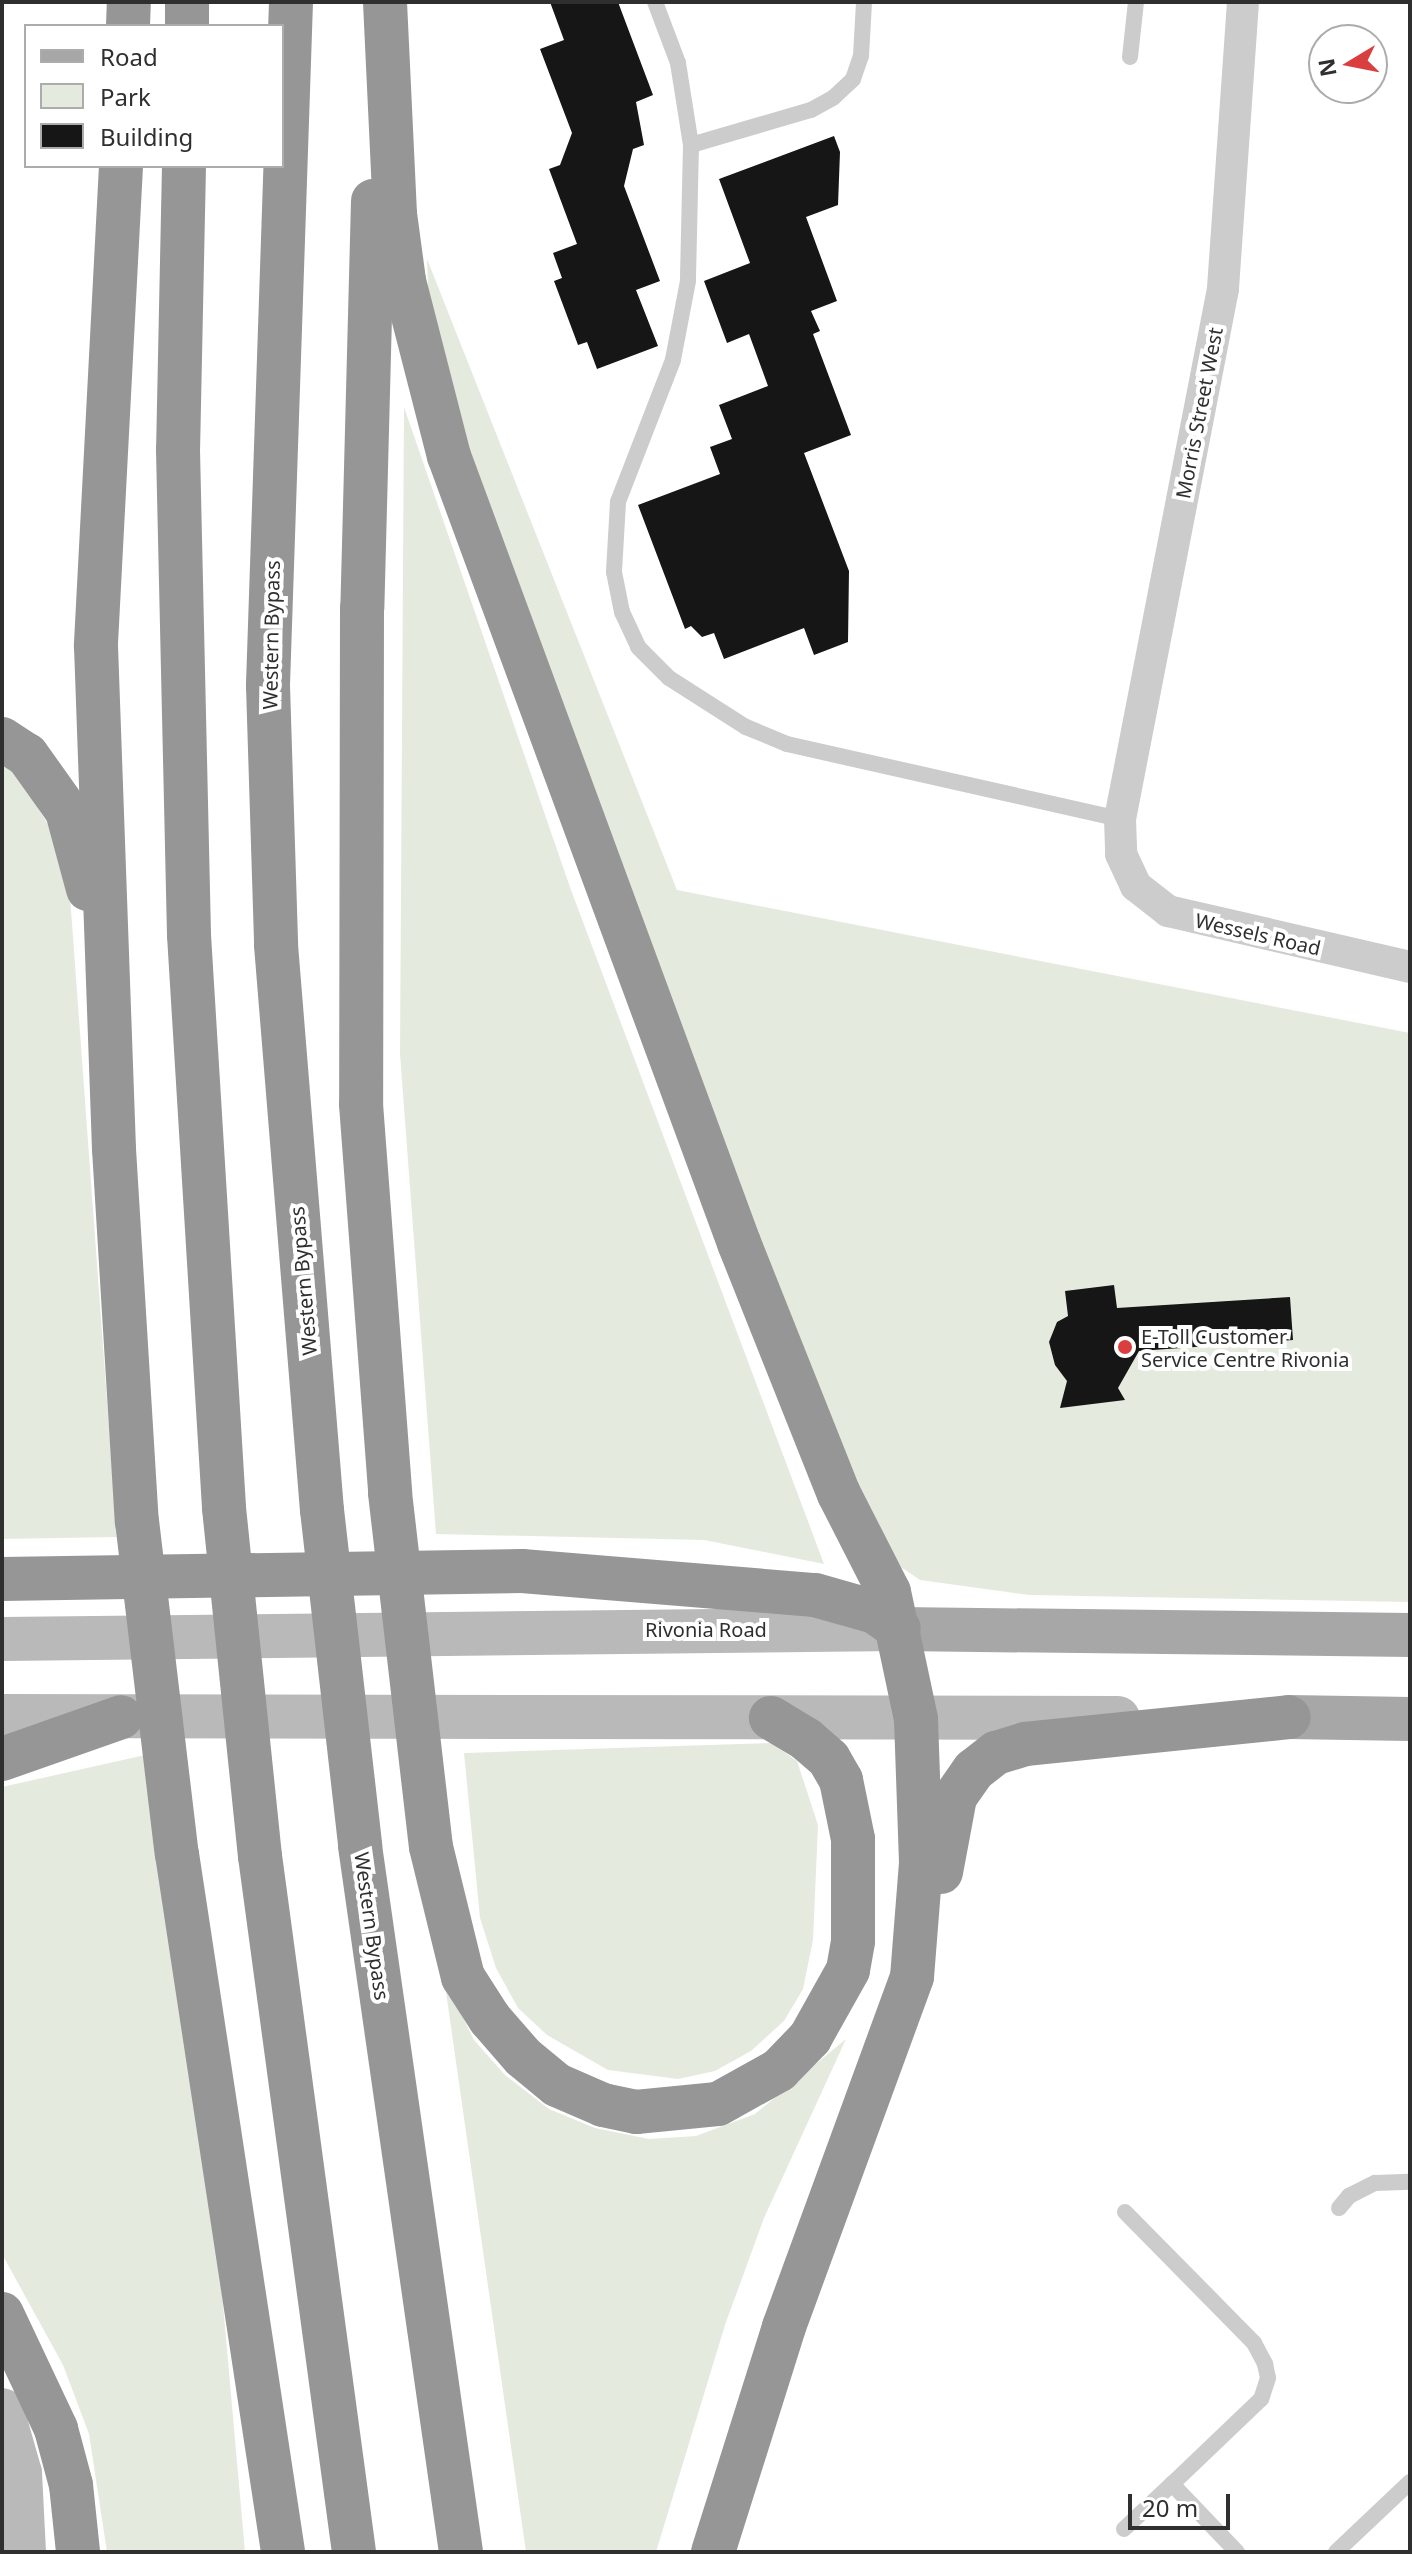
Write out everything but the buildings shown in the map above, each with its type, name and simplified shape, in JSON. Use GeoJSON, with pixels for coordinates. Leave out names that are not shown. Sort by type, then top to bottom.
{"type":"FeatureCollection","features":[{"type":"Feature","properties":{"kind":"highway"},"geometry":{"type":"LineString","coordinates":[[128,24],[129,2]]}},
{"type":"Feature","properties":{"kind":"highway"},"geometry":{"type":"LineString","coordinates":[[187,2],[187,24]]}},
{"type":"Feature","properties":{"kind":"highway","name":"Western Bypass"},"geometry":{"type":"LineString","coordinates":[[291,2],[268,686],[276,945],[322,1510],[360,1846],[461,2552]]}},
{"type":"Feature","properties":{"kind":"highway"},"geometry":{"type":"LineString","coordinates":[[383,2],[362,608],[361,1001],[370,1278],[390,1493],[431,1847],[463,1977],[490,2019],[523,2057],[557,2085],[603,2105],[636,2112],[718,2104],[779,2070],[810,2038],[848,1970],[853,1941],[853,1839],[841,1780],[829,1759],[806,1739],[771,1718]]}},
{"type":"Feature","properties":{"kind":"highway"},"geometry":{"type":"LineString","coordinates":[[383,2],[395,214],[404,281],[449,456],[739,1243],[839,1494],[889,1592],[916,1719],[918,1934],[912,1977],[869,2105],[784,2327],[713,2552]]}},
{"type":"Feature","properties":{"kind":"highway"},"geometry":{"type":"LineString","coordinates":[[121,168],[96,646],[107,957],[137,1521],[177,1854],[283,2552]]}},
{"type":"Feature","properties":{"kind":"highway"},"geometry":{"type":"LineString","coordinates":[[184,168],[178,450],[189,935],[224,1508],[260,1856],[354,2552]]}},
{"type":"Feature","properties":{"kind":"highway"},"geometry":{"type":"LineString","coordinates":[[2,739],[27,755],[67,811],[107,957]]}},
{"type":"Feature","properties":{"kind":"highway"},"geometry":{"type":"LineString","coordinates":[[2,1579],[522,1571],[815,1595],[875,1612],[899,1629]]}},
{"type":"Feature","properties":{"kind":"highway"},"geometry":{"type":"LineString","coordinates":[[2,1759],[121,1717]]}},
{"type":"Feature","properties":{"kind":"highway"},"geometry":{"type":"LineString","coordinates":[[869,2105],[898,2062],[934,1976],[941,1938],[947,1822],[955,1797],[974,1770],[996,1753],[1025,1744],[1289,1717]]}},
{"type":"Feature","properties":{"kind":"highway"},"geometry":{"type":"LineString","coordinates":[[2,2314],[60,2442],[78,2552]]}},
{"type":"Feature","properties":{"kind":"main road","name":"Rivonia Road"},"geometry":{"type":"LineString","coordinates":[[2,1639],[899,1629],[1410,1635]]}},
{"type":"Feature","properties":{"kind":"main road"},"geometry":{"type":"LineString","coordinates":[[2,1716],[1410,1719]]}},
{"type":"Feature","properties":{"kind":"main road"},"geometry":{"type":"LineString","coordinates":[[2,2410],[20,2473],[24,2552]]}},
{"type":"Feature","properties":{"kind":"street","name":"Morris Street West"},"geometry":{"type":"LineString","coordinates":[[1120,819],[1223,289],[1243,2]]}},
{"type":"Feature","properties":{"kind":"street","name":"Wessels Road"},"geometry":{"type":"LineString","coordinates":[[1120,819],[1127,873],[1150,900],[1168,911],[1410,967]]}},
{"type":"Feature","properties":{"kind":"lane"},"geometry":{"type":"LineString","coordinates":[[655,2],[678,63],[691,145],[684,318],[618,502],[614,572],[622,612],[638,647],[669,678],[746,727],[787,744],[1120,819]]}},
{"type":"Feature","properties":{"kind":"lane"},"geometry":{"type":"LineString","coordinates":[[691,145],[811,110],[834,97],[853,79],[861,56],[864,2]]}},
{"type":"Feature","properties":{"kind":"lane"},"geometry":{"type":"LineString","coordinates":[[1130,57],[1136,2]]}},
{"type":"Feature","properties":{"kind":"lane"},"geometry":{"type":"LineString","coordinates":[[1339,2208],[1349,2196],[1375,2183],[1410,2182]]}},
{"type":"Feature","properties":{"kind":"lane"},"geometry":{"type":"LineString","coordinates":[[1124,2529],[1261,2399],[1268,2378],[1254,2343],[1125,2212]]}},
{"type":"Feature","properties":{"kind":"lane"},"geometry":{"type":"LineString","coordinates":[[1336,2552],[1410,2482]]}},
{"type":"Feature","properties":{"kind":"lane"},"geometry":{"type":"LineString","coordinates":[[1172,2484],[1237,2552]]}},
{"type":"Feature","properties":{"kind":"green space"},"geometry":{"type":"Polygon","coordinates":[[[427,259],[677,890],[1410,1033],[1410,1602],[1029,1595],[920,1580],[892,1561],[851,1485],[489,518],[429,311],[427,259]]]}},
{"type":"Feature","properties":{"kind":"green space"},"geometry":{"type":"Polygon","coordinates":[[[404,407],[571,890],[824,1564],[704,1540],[436,1534],[400,1054],[404,407]]]}},
{"type":"Feature","properties":{"kind":"green space"},"geometry":{"type":"Polygon","coordinates":[[[2,750],[67,855],[117,1537],[2,1539],[2,750]]]}},
{"type":"Feature","properties":{"kind":"green space"},"geometry":{"type":"Polygon","coordinates":[[[772,1743],[797,1761],[818,1825],[813,1940],[803,1989],[784,2021],[751,2051],[715,2071],[678,2079],[608,2070],[547,2035],[518,2008],[496,1968],[480,1918],[464,1753],[772,1743]]]}},
{"type":"Feature","properties":{"kind":"green space"},"geometry":{"type":"Polygon","coordinates":[[[145,1755],[217,2237],[245,2552],[107,2552],[89,2434],[63,2365],[2,2254],[2,1787],[145,1755]]]}},
{"type":"Feature","properties":{"kind":"green space"},"geometry":{"type":"Polygon","coordinates":[[[444,1978],[474,2040],[505,2075],[549,2109],[595,2128],[649,2139],[696,2136],[755,2114],[846,2039],[764,2218],[725,2325],[656,2552],[526,2552],[444,1978]]]}},
{"type":"Feature","properties":{"kind":"place","name":"E-Toll Customer Service Centre Rivonia"},"geometry":{"type":"Point","coordinates":[1125,1347]}}]}
